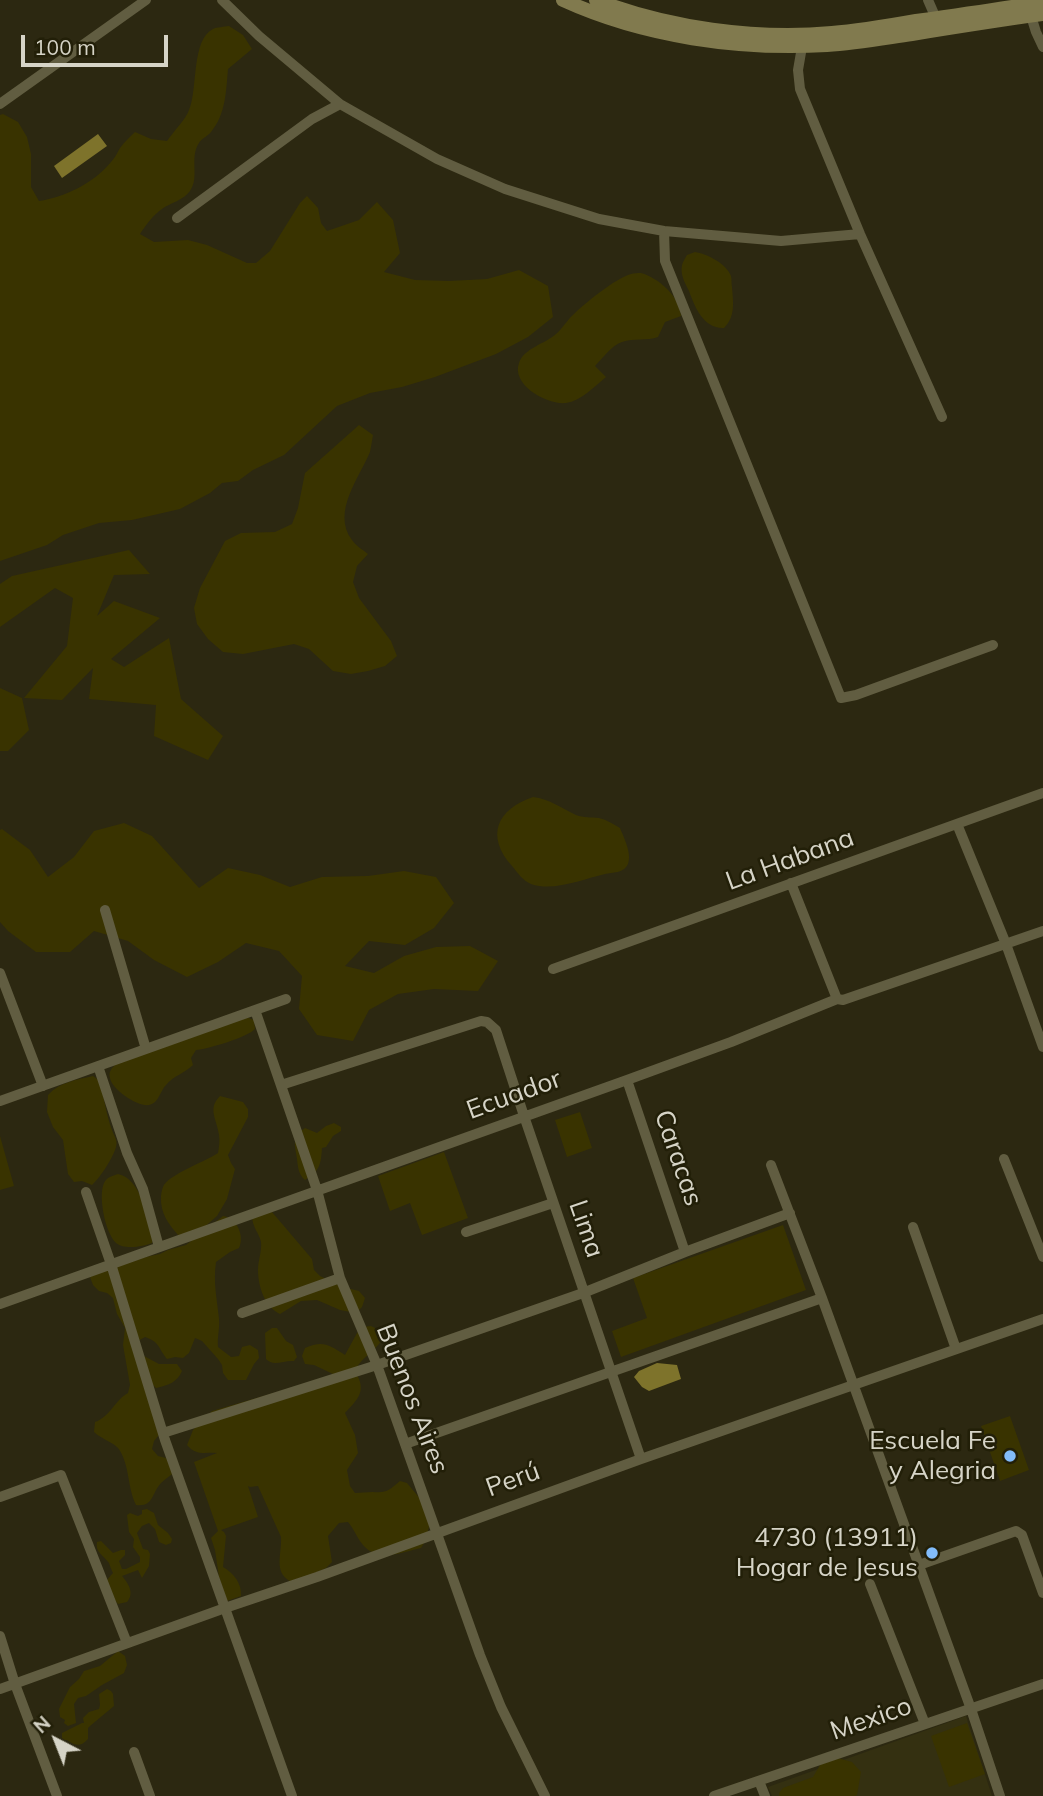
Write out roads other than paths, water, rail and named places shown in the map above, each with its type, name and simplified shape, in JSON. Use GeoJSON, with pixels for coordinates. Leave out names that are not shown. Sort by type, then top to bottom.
{"type":"FeatureCollection","features":[{"type":"Feature","properties":{"kind":"street"},"geometry":{"type":"LineString","coordinates":[[0,104],[146,0]]}},
{"type":"Feature","properties":{"kind":"street"},"geometry":{"type":"LineString","coordinates":[[222,0],[259,36],[340,104],[437,159],[505,189],[599,219],[664,231],[781,242],[860,234]]}},
{"type":"Feature","properties":{"kind":"street"},"geometry":{"type":"LineString","coordinates":[[563,0],[647,29],[707,40],[755,45],[803,40]]}},
{"type":"Feature","properties":{"kind":"street"},"geometry":{"type":"LineString","coordinates":[[596,0],[652,17],[708,28],[803,40],[855,42],[1043,2]]}},
{"type":"Feature","properties":{"kind":"street"},"geometry":{"type":"LineString","coordinates":[[928,0],[938,24]]}},
{"type":"Feature","properties":{"kind":"street"},"geometry":{"type":"LineString","coordinates":[[938,24],[1037,15],[1036,32],[1043,47]]}},
{"type":"Feature","properties":{"kind":"street"},"geometry":{"type":"LineString","coordinates":[[803,40],[798,71],[800,89],[860,234],[942,417]]}},
{"type":"Feature","properties":{"kind":"street"},"geometry":{"type":"LineString","coordinates":[[177,218],[312,119],[340,104]]}},
{"type":"Feature","properties":{"kind":"street"},"geometry":{"type":"LineString","coordinates":[[664,231],[665,261],[841,698],[856,695],[993,645]]}},
{"type":"Feature","properties":{"kind":"street","name":"La Habana"},"geometry":{"type":"LineString","coordinates":[[553,969],[1043,793]]}},
{"type":"Feature","properties":{"kind":"street"},"geometry":{"type":"LineString","coordinates":[[957,824],[1006,944],[1043,1047]]}},
{"type":"Feature","properties":{"kind":"street"},"geometry":{"type":"LineString","coordinates":[[791,883],[837,999]]}},
{"type":"Feature","properties":{"kind":"street"},"geometry":{"type":"LineString","coordinates":[[105,910],[146,1049]]}},
{"type":"Feature","properties":{"kind":"street","name":"Ecuador"},"geometry":{"type":"LineString","coordinates":[[0,1304],[627,1080],[837,999],[844,1000],[1043,931]]}},
{"type":"Feature","properties":{"kind":"street"},"geometry":{"type":"LineString","coordinates":[[0,973],[43,1086]]}},
{"type":"Feature","properties":{"kind":"street"},"geometry":{"type":"LineString","coordinates":[[0,1101],[286,999]]}},
{"type":"Feature","properties":{"kind":"street","name":"Buenos Aires"},"geometry":{"type":"LineString","coordinates":[[255,1010],[317,1190],[340,1278],[377,1365],[496,1697],[545,1796]]}},
{"type":"Feature","properties":{"kind":"street","name":"Lima"},"geometry":{"type":"LineString","coordinates":[[281,1085],[481,1021],[487,1022],[496,1030],[641,1458]]}},
{"type":"Feature","properties":{"kind":"street"},"geometry":{"type":"LineString","coordinates":[[98,1066],[127,1153],[143,1189],[159,1247]]}},
{"type":"Feature","properties":{"kind":"street","name":"Caracas"},"geometry":{"type":"LineString","coordinates":[[627,1080],[685,1252]]}},
{"type":"Feature","properties":{"kind":"street"},"geometry":{"type":"LineString","coordinates":[[1004,1159],[1043,1256]]}},
{"type":"Feature","properties":{"kind":"street"},"geometry":{"type":"LineString","coordinates":[[771,1165],[919,1565],[1000,1796]]}},
{"type":"Feature","properties":{"kind":"street"},"geometry":{"type":"LineString","coordinates":[[86,1192],[163,1433],[292,1796]]}},
{"type":"Feature","properties":{"kind":"street"},"geometry":{"type":"LineString","coordinates":[[466,1232],[553,1203]]}},
{"type":"Feature","properties":{"kind":"street"},"geometry":{"type":"LineString","coordinates":[[163,1433],[377,1365],[583,1293],[790,1213]]}},
{"type":"Feature","properties":{"kind":"street"},"geometry":{"type":"LineString","coordinates":[[913,1227],[957,1349]]}},
{"type":"Feature","properties":{"kind":"street"},"geometry":{"type":"LineString","coordinates":[[242,1313],[340,1278]]}},
{"type":"Feature","properties":{"kind":"street"},"geometry":{"type":"LineString","coordinates":[[405,1444],[822,1298]]}},
{"type":"Feature","properties":{"kind":"street","name":"Perú"},"geometry":{"type":"LineString","coordinates":[[0,1689],[317,1577],[641,1458],[1043,1319]]}},
{"type":"Feature","properties":{"kind":"street"},"geometry":{"type":"LineString","coordinates":[[0,1497],[61,1475],[127,1643]]}},
{"type":"Feature","properties":{"kind":"street"},"geometry":{"type":"LineString","coordinates":[[919,1565],[1016,1531],[1022,1535],[1043,1593]]}},
{"type":"Feature","properties":{"kind":"street"},"geometry":{"type":"LineString","coordinates":[[870,1584],[925,1724]]}},
{"type":"Feature","properties":{"kind":"street"},"geometry":{"type":"LineString","coordinates":[[0,1636],[57,1796]]}},
{"type":"Feature","properties":{"kind":"street","name":"Mexico"},"geometry":{"type":"LineString","coordinates":[[714,1796],[1043,1684]]}},
{"type":"Feature","properties":{"kind":"street"},"geometry":{"type":"LineString","coordinates":[[134,1752],[150,1796]]}},
{"type":"Feature","properties":{"kind":"street"},"geometry":{"type":"LineString","coordinates":[[759,1781],[765,1796]]}},
{"type":"Feature","properties":{"kind":"place","name":"Escuela Fe y Alegria"},"geometry":{"type":"Point","coordinates":[1010,1456]}},
{"type":"Feature","properties":{"kind":"place","name":"4730 (13911) Hogar de Jesus"},"geometry":{"type":"Point","coordinates":[932,1553]}}]}
